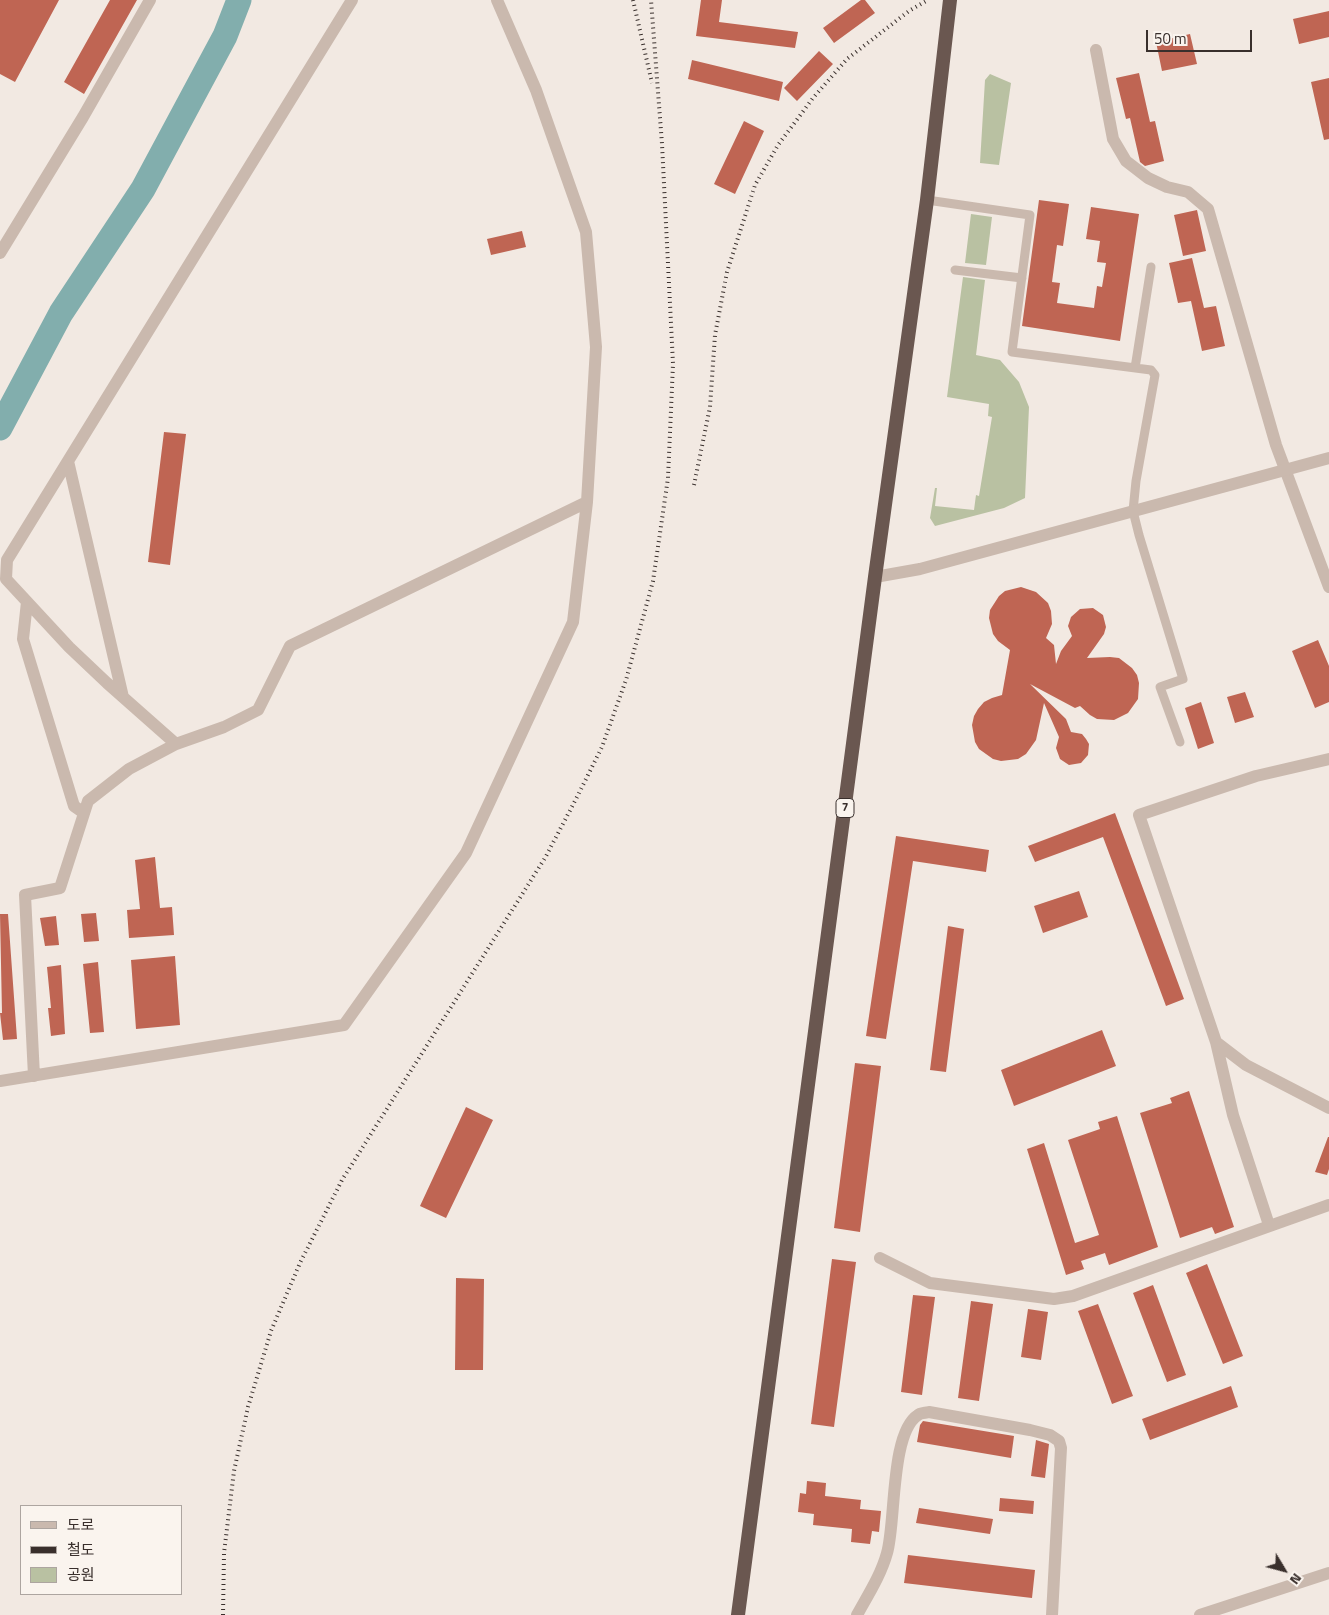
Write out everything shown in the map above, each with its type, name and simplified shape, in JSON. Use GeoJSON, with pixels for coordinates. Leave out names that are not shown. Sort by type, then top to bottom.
{"type":"FeatureCollection","features":[{"type":"Feature","properties":{"kind":"highway","name":"7"},"geometry":{"type":"LineString","coordinates":[[738,1615],[875,577],[927,200],[950,0]]}},
{"type":"Feature","properties":{"kind":"street"},"geometry":{"type":"LineString","coordinates":[[0,253],[88,109],[150,0]]}},
{"type":"Feature","properties":{"kind":"street"},"geometry":{"type":"LineString","coordinates":[[176,744],[69,647],[27,602],[6,579],[7,560],[352,0]]}},
{"type":"Feature","properties":{"kind":"street"},"geometry":{"type":"LineString","coordinates":[[0,1081],[344,1025],[466,853],[573,622],[587,502],[596,347],[586,232],[536,90],[497,0]]}},
{"type":"Feature","properties":{"kind":"street"},"geometry":{"type":"LineString","coordinates":[[1096,50],[1113,139],[1126,161],[1148,178],[1167,187],[1188,192],[1208,209],[1271,426],[1329,587]]}},
{"type":"Feature","properties":{"kind":"street"},"geometry":{"type":"LineString","coordinates":[[875,577],[920,569],[1329,458]]}},
{"type":"Feature","properties":{"kind":"street"},"geometry":{"type":"LineString","coordinates":[[68,461],[123,697]]}},
{"type":"Feature","properties":{"kind":"street"},"geometry":{"type":"LineString","coordinates":[[34,1076],[24,895],[60,888],[88,801],[129,769],[176,744],[224,727],[258,710],[290,646],[587,502]]}},
{"type":"Feature","properties":{"kind":"street"},"geometry":{"type":"LineString","coordinates":[[27,602],[23,638],[74,806],[84,813]]}},
{"type":"Feature","properties":{"kind":"street"},"geometry":{"type":"LineString","coordinates":[[1270,1225],[1233,1115],[1216,1042],[1139,815],[1256,776],[1329,759]]}},
{"type":"Feature","properties":{"kind":"street"},"geometry":{"type":"LineString","coordinates":[[1216,1042],[1246,1065],[1329,1108]]}},
{"type":"Feature","properties":{"kind":"street"},"geometry":{"type":"LineString","coordinates":[[880,1258],[930,1283],[1054,1299],[1073,1296],[1329,1204]]}},
{"type":"Feature","properties":{"kind":"street"},"geometry":{"type":"LineString","coordinates":[[857,1615],[880,1574],[888,1551],[894,1486],[902,1438],[918,1415],[928,1412],[1030,1430],[1050,1436],[1059,1442],[1061,1448],[1052,1615]]}},
{"type":"Feature","properties":{"kind":"street"},"geometry":{"type":"LineString","coordinates":[[1200,1615],[1329,1573]]}},
{"type":"Feature","properties":{"kind":"lane"},"geometry":{"type":"LineString","coordinates":[[927,200],[1030,215],[1012,352],[1151,370],[1155,375],[1136,481],[1133,511],[1183,679],[1160,687],[1180,742]]}},
{"type":"Feature","properties":{"kind":"lane"},"geometry":{"type":"LineString","coordinates":[[1134,368],[1151,267]]}},
{"type":"Feature","properties":{"kind":"lane"},"geometry":{"type":"LineString","coordinates":[[956,270],[1022,278]]}},
{"type":"Feature","properties":{"kind":"green space"},"geometry":{"type":"Polygon","coordinates":[[[990,74],[1011,83],[999,165],[980,163],[985,80],[990,74]]]}},
{"type":"Feature","properties":{"kind":"green space"},"geometry":{"type":"Polygon","coordinates":[[[971,214],[992,217],[986,265],[965,263],[971,214]]]}},
{"type":"Feature","properties":{"kind":"green space"},"geometry":{"type":"Polygon","coordinates":[[[963,277],[985,280],[976,355],[1000,360],[1019,382],[1029,407],[1025,498],[1004,508],[935,526],[930,518],[935,488],[937,488],[935,506],[974,510],[976,495],[979,496],[992,417],[988,416],[989,404],[947,397],[963,277]]]}},
{"type":"Feature","properties":{"kind":"building"},"geometry":{"type":"Polygon","coordinates":[[[0,0],[59,0],[15,82],[0,74],[0,0]]]}},
{"type":"Feature","properties":{"kind":"building"},"geometry":{"type":"Polygon","coordinates":[[[110,0],[137,0],[84,94],[64,82],[110,0]]]}},
{"type":"Feature","properties":{"kind":"building"},"geometry":{"type":"Polygon","coordinates":[[[701,0],[722,0],[719,22],[798,32],[795,48],[696,36],[701,0]]]}},
{"type":"Feature","properties":{"kind":"building"},"geometry":{"type":"Polygon","coordinates":[[[861,0],[865,0],[875,13],[834,43],[823,28],[861,0]]]}},
{"type":"Feature","properties":{"kind":"building"},"geometry":{"type":"Polygon","coordinates":[[[1329,11],[1329,37],[1299,44],[1293,19],[1329,11]]]}},
{"type":"Feature","properties":{"kind":"building"},"geometry":{"type":"Polygon","coordinates":[[[1190,34],[1197,64],[1162,71],[1156,42],[1190,34]]]}},
{"type":"Feature","properties":{"kind":"building"},"geometry":{"type":"Polygon","coordinates":[[[819,51],[833,64],[797,101],[784,88],[819,51]]]}},
{"type":"Feature","properties":{"kind":"building"},"geometry":{"type":"Polygon","coordinates":[[[692,60],[783,82],[779,101],[688,79],[692,60]]]}},
{"type":"Feature","properties":{"kind":"building"},"geometry":{"type":"Polygon","coordinates":[[[1139,73],[1150,122],[1155,121],[1164,161],[1145,166],[1140,162],[1130,118],[1126,119],[1116,78],[1139,73]]]}},
{"type":"Feature","properties":{"kind":"building"},"geometry":{"type":"Polygon","coordinates":[[[1329,78],[1329,139],[1324,140],[1311,82],[1329,78]]]}},
{"type":"Feature","properties":{"kind":"building"},"geometry":{"type":"Polygon","coordinates":[[[744,121],[764,131],[735,194],[714,184],[744,121]]]}},
{"type":"Feature","properties":{"kind":"building"},"geometry":{"type":"Polygon","coordinates":[[[1039,200],[1069,204],[1063,246],[1057,245],[1052,282],[1060,283],[1057,303],[1094,308],[1097,286],[1102,287],[1106,263],[1097,262],[1100,241],[1086,239],[1091,207],[1139,214],[1120,341],[1022,326],[1039,200]]]}},
{"type":"Feature","properties":{"kind":"building"},"geometry":{"type":"Polygon","coordinates":[[[1197,210],[1206,251],[1183,256],[1174,215],[1197,210]]]}},
{"type":"Feature","properties":{"kind":"building"},"geometry":{"type":"Polygon","coordinates":[[[522,231],[526,247],[491,255],[487,239],[522,231]]]}},
{"type":"Feature","properties":{"kind":"building"},"geometry":{"type":"Polygon","coordinates":[[[1192,258],[1204,308],[1216,306],[1225,346],[1202,351],[1191,301],[1178,303],[1169,263],[1192,258]]]}},
{"type":"Feature","properties":{"kind":"building"},"geometry":{"type":"Polygon","coordinates":[[[164,432],[186,434],[170,565],[148,562],[164,432]]]}},
{"type":"Feature","properties":{"kind":"building"},"geometry":{"type":"Polygon","coordinates":[[[1021,587],[1036,592],[1048,603],[1052,624],[1046,638],[1054,645],[1056,664],[1061,651],[1072,636],[1068,626],[1071,617],[1080,609],[1093,608],[1103,615],[1106,627],[1104,634],[1087,658],[1119,658],[1132,668],[1137,675],[1139,683],[1138,699],[1128,713],[1114,720],[1097,719],[1080,706],[1075,708],[1030,684],[1066,719],[1071,732],[1082,734],[1086,739],[1089,744],[1088,755],[1081,763],[1069,765],[1060,759],[1056,748],[1059,737],[1044,703],[1036,740],[1026,754],[1018,759],[1001,761],[993,759],[979,749],[975,742],[972,725],[974,716],[984,702],[1002,695],[1010,650],[998,641],[993,634],[989,618],[990,610],[999,596],[1005,591],[1021,587]]]}},
{"type":"Feature","properties":{"kind":"building"},"geometry":{"type":"Polygon","coordinates":[[[1318,640],[1329,666],[1329,702],[1315,708],[1292,651],[1318,640]]]}},
{"type":"Feature","properties":{"kind":"building"},"geometry":{"type":"Polygon","coordinates":[[[1245,692],[1254,717],[1235,723],[1227,697],[1245,692]]]}},
{"type":"Feature","properties":{"kind":"building"},"geometry":{"type":"Polygon","coordinates":[[[1201,702],[1214,743],[1198,749],[1185,708],[1201,702]]]}},
{"type":"Feature","properties":{"kind":"building"},"geometry":{"type":"Polygon","coordinates":[[[1115,813],[1184,999],[1166,1006],[1103,837],[1035,862],[1028,846],[1115,813]]]}},
{"type":"Feature","properties":{"kind":"building"},"geometry":{"type":"Polygon","coordinates":[[[896,836],[989,850],[986,872],[913,861],[886,1039],[866,1036],[896,836]]]}},
{"type":"Feature","properties":{"kind":"building"},"geometry":{"type":"Polygon","coordinates":[[[155,857],[160,908],[172,907],[174,935],[129,938],[127,910],[140,909],[135,860],[155,857]]]}},
{"type":"Feature","properties":{"kind":"building"},"geometry":{"type":"Polygon","coordinates":[[[1079,891],[1088,917],[1043,933],[1034,906],[1079,891]]]}},
{"type":"Feature","properties":{"kind":"building"},"geometry":{"type":"Polygon","coordinates":[[[96,913],[99,941],[84,942],[81,914],[96,913]]]}},
{"type":"Feature","properties":{"kind":"building"},"geometry":{"type":"Polygon","coordinates":[[[0,914],[8,914],[17,1039],[3,1040],[0,1013],[2,1013],[0,914]]]}},
{"type":"Feature","properties":{"kind":"building"},"geometry":{"type":"Polygon","coordinates":[[[56,916],[59,945],[45,946],[40,918],[56,916]]]}},
{"type":"Feature","properties":{"kind":"building"},"geometry":{"type":"Polygon","coordinates":[[[948,926],[964,929],[946,1072],[930,1070],[948,926]]]}},
{"type":"Feature","properties":{"kind":"building"},"geometry":{"type":"Polygon","coordinates":[[[175,956],[180,1025],[136,1029],[131,960],[175,956]]]}},
{"type":"Feature","properties":{"kind":"building"},"geometry":{"type":"Polygon","coordinates":[[[98,962],[104,1032],[90,1033],[83,964],[98,962]]]}},
{"type":"Feature","properties":{"kind":"building"},"geometry":{"type":"Polygon","coordinates":[[[61,965],[65,1034],[51,1036],[48,1008],[51,1008],[47,967],[61,965]]]}},
{"type":"Feature","properties":{"kind":"building"},"geometry":{"type":"Polygon","coordinates":[[[1102,1030],[1116,1066],[1014,1106],[1001,1070],[1102,1030]]]}},
{"type":"Feature","properties":{"kind":"building"},"geometry":{"type":"Polygon","coordinates":[[[855,1063],[881,1066],[860,1232],[834,1228],[855,1063]]]}},
{"type":"Feature","properties":{"kind":"building"},"geometry":{"type":"Polygon","coordinates":[[[1189,1091],[1234,1227],[1215,1234],[1212,1227],[1180,1238],[1140,1113],[1172,1103],[1170,1098],[1189,1091]]]}},
{"type":"Feature","properties":{"kind":"building"},"geometry":{"type":"Polygon","coordinates":[[[466,1107],[493,1120],[446,1218],[420,1206],[466,1107]]]}},
{"type":"Feature","properties":{"kind":"building"},"geometry":{"type":"Polygon","coordinates":[[[1117,1116],[1158,1247],[1109,1265],[1105,1253],[1081,1261],[1084,1269],[1066,1275],[1027,1149],[1044,1143],[1075,1243],[1099,1235],[1068,1140],[1100,1129],[1098,1122],[1117,1116]]]}},
{"type":"Feature","properties":{"kind":"building"},"geometry":{"type":"Polygon","coordinates":[[[1328,1137],[1329,1169],[1327,1175],[1315,1172],[1328,1137]]]}},
{"type":"Feature","properties":{"kind":"building"},"geometry":{"type":"Polygon","coordinates":[[[832,1259],[856,1262],[834,1427],[811,1424],[832,1259]]]}},
{"type":"Feature","properties":{"kind":"building"},"geometry":{"type":"Polygon","coordinates":[[[1207,1264],[1243,1356],[1223,1364],[1186,1273],[1207,1264]]]}},
{"type":"Feature","properties":{"kind":"building"},"geometry":{"type":"Polygon","coordinates":[[[456,1278],[484,1279],[483,1370],[455,1370],[456,1278]]]}},
{"type":"Feature","properties":{"kind":"building"},"geometry":{"type":"Polygon","coordinates":[[[1153,1285],[1186,1375],[1167,1382],[1133,1293],[1153,1285]]]}},
{"type":"Feature","properties":{"kind":"building"},"geometry":{"type":"Polygon","coordinates":[[[913,1295],[935,1297],[922,1395],[901,1392],[913,1295]]]}},
{"type":"Feature","properties":{"kind":"building"},"geometry":{"type":"Polygon","coordinates":[[[971,1301],[993,1304],[979,1401],[958,1398],[971,1301]]]}},
{"type":"Feature","properties":{"kind":"building"},"geometry":{"type":"Polygon","coordinates":[[[1098,1304],[1133,1396],[1112,1404],[1078,1311],[1098,1304]]]}},
{"type":"Feature","properties":{"kind":"building"},"geometry":{"type":"Polygon","coordinates":[[[1028,1309],[1048,1312],[1041,1360],[1021,1357],[1028,1309]]]}},
{"type":"Feature","properties":{"kind":"building"},"geometry":{"type":"Polygon","coordinates":[[[1231,1386],[1238,1407],[1150,1440],[1142,1419],[1231,1386]]]}},
{"type":"Feature","properties":{"kind":"building"},"geometry":{"type":"Polygon","coordinates":[[[923,1421],[1014,1436],[1011,1458],[917,1442],[920,1425],[923,1421]]]}},
{"type":"Feature","properties":{"kind":"building"},"geometry":{"type":"Polygon","coordinates":[[[1036,1440],[1049,1444],[1045,1478],[1031,1476],[1036,1440]]]}},
{"type":"Feature","properties":{"kind":"building"},"geometry":{"type":"Polygon","coordinates":[[[807,1481],[826,1483],[825,1496],[861,1500],[860,1509],[881,1511],[879,1532],[872,1531],[870,1544],[851,1542],[852,1529],[813,1525],[814,1514],[798,1512],[800,1493],[806,1494],[807,1481]]]}},
{"type":"Feature","properties":{"kind":"building"},"geometry":{"type":"Polygon","coordinates":[[[1000,1498],[1034,1501],[1033,1514],[999,1511],[1000,1498]]]}},
{"type":"Feature","properties":{"kind":"building"},"geometry":{"type":"Polygon","coordinates":[[[919,1508],[993,1519],[990,1534],[916,1523],[919,1508]]]}},
{"type":"Feature","properties":{"kind":"building"},"geometry":{"type":"Polygon","coordinates":[[[908,1555],[1035,1570],[1032,1598],[904,1583],[908,1555]]]}},
{"type":"Feature","properties":{"kind":"waterway"},"geometry":{"type":"LineString","coordinates":[[0,428],[61,313],[143,189],[225,36],[239,0]]}},
{"type":"Feature","properties":{"kind":"railway"},"geometry":{"type":"LineString","coordinates":[[633,0],[652,83]]}},
{"type":"Feature","properties":{"kind":"railway"},"geometry":{"type":"LineString","coordinates":[[223,1615],[224,1553],[234,1471],[248,1407],[271,1331],[300,1263],[342,1180],[545,858],[576,799],[602,747],[626,680],[653,581],[668,478],[673,364],[662,144],[651,0]]}},
{"type":"Feature","properties":{"kind":"railway"},"geometry":{"type":"LineString","coordinates":[[694,485],[710,407],[715,335],[727,272],[755,185],[778,145],[813,98],[847,59],[909,11],[928,0]]}}]}
